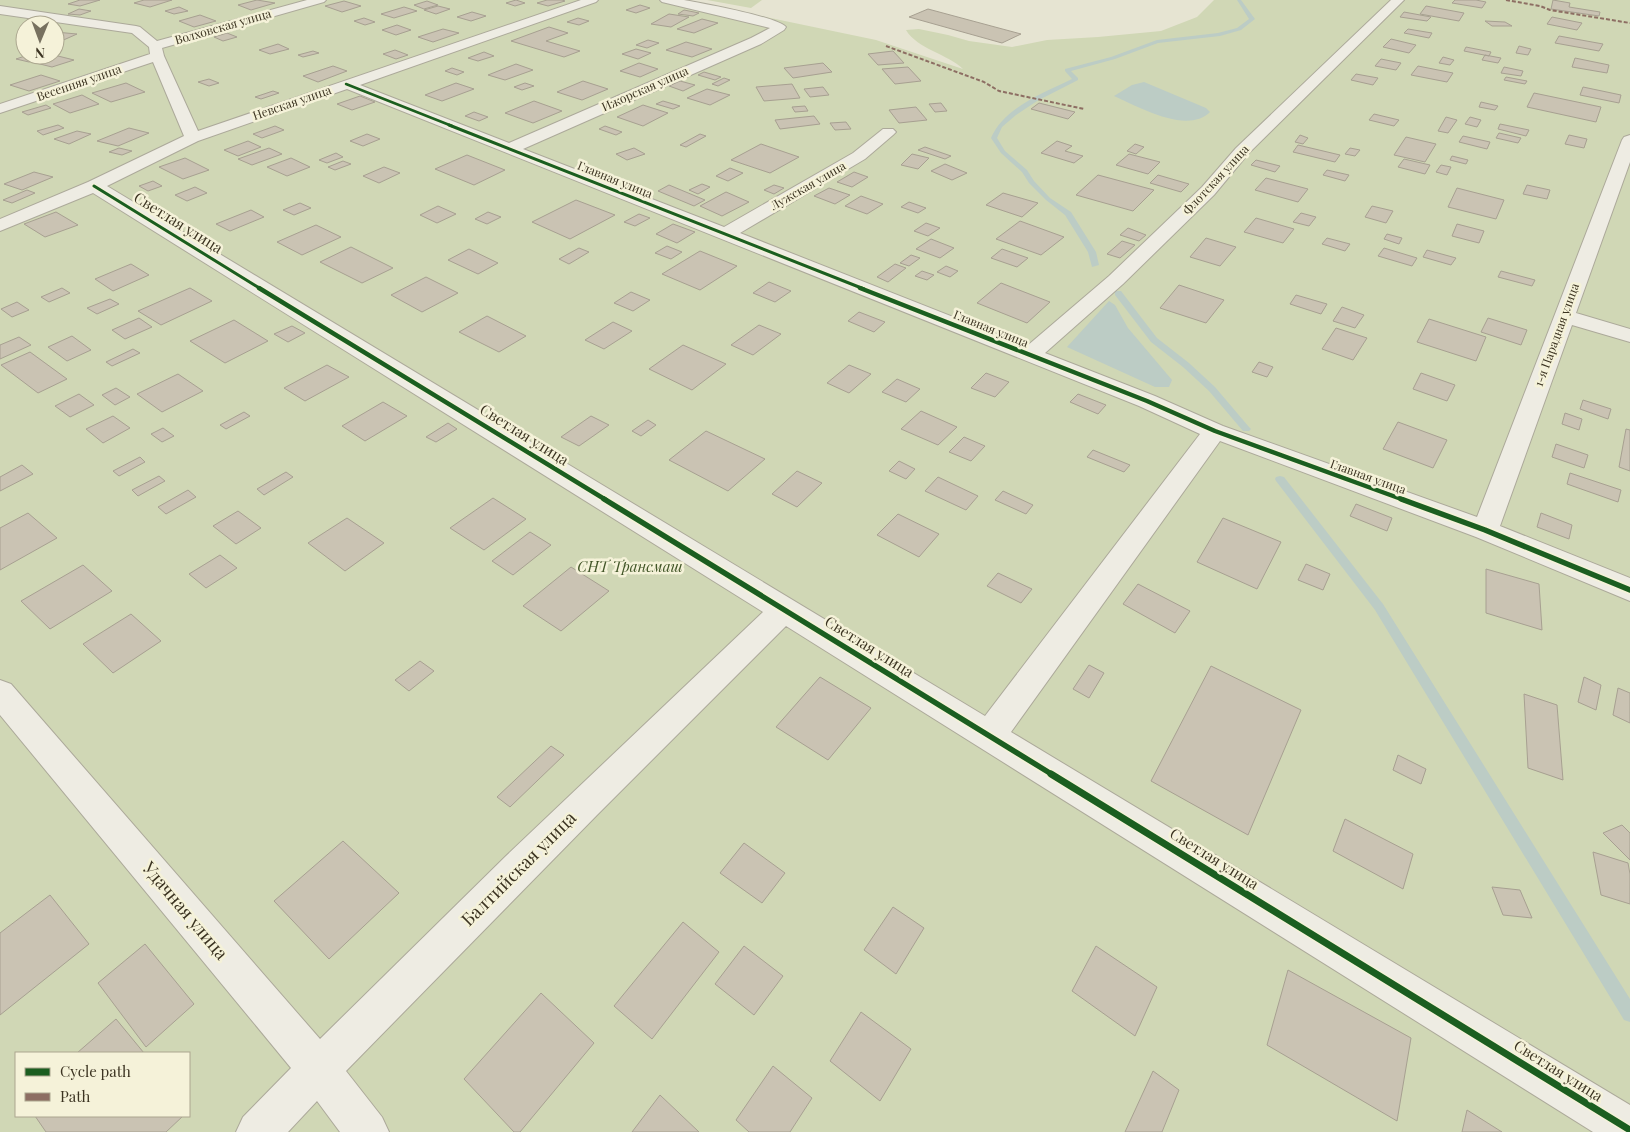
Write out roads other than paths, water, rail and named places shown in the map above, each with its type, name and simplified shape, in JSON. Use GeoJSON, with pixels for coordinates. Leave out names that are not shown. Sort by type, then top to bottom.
{"type":"FeatureCollection","features":[{"type":"Feature","properties":{"kind":"street","name":"Волховская улица"},"geometry":{"type":"LineString","coordinates":[[156,51],[320,0]]}},
{"type":"Feature","properties":{"kind":"street","name":"Невская улица"},"geometry":{"type":"LineString","coordinates":[[0,226],[94,186],[193,138],[592,0]]}},
{"type":"Feature","properties":{"kind":"street","name":"Ижорская улица"},"geometry":{"type":"LineString","coordinates":[[510,149],[747,45],[780,27],[767,22],[666,0]]}},
{"type":"Feature","properties":{"kind":"street","name":"Флотская улица"},"geometry":{"type":"LineString","coordinates":[[1028,355],[1116,280],[1208,192],[1242,151],[1398,0]]}},
{"type":"Feature","properties":{"kind":"street"},"geometry":{"type":"LineString","coordinates":[[1,11],[40,2]]}},
{"type":"Feature","properties":{"kind":"street"},"geometry":{"type":"LineString","coordinates":[[1,11],[136,30],[156,51],[193,138]]}},
{"type":"Feature","properties":{"kind":"street","name":"Весенняя улица"},"geometry":{"type":"LineString","coordinates":[[0,109],[156,51]]}},
{"type":"Feature","properties":{"kind":"street","name":"Главная улица"},"geometry":{"type":"LineString","coordinates":[[346,84],[1147,401],[1216,431],[1485,530],[1630,590]]}},
{"type":"Feature","properties":{"kind":"street","name":"Лужская улица"},"geometry":{"type":"LineString","coordinates":[[724,235],[859,156],[888,132]]}},
{"type":"Feature","properties":{"kind":"street","name":"1-я Парадная улица"},"geometry":{"type":"LineString","coordinates":[[1485,530],[1564,316],[1621,193],[1630,140]]}},
{"type":"Feature","properties":{"kind":"street","name":"Светлая улица"},"geometry":{"type":"LineString","coordinates":[[94,186],[1630,1130]]}},
{"type":"Feature","properties":{"kind":"street"},"geometry":{"type":"LineString","coordinates":[[1564,316],[1630,336]]}},
{"type":"Feature","properties":{"kind":"street"},"geometry":{"type":"LineString","coordinates":[[989,736],[1216,431]]}},
{"type":"Feature","properties":{"kind":"street","name":"Балтийская улица"},"geometry":{"type":"LineString","coordinates":[[258,1132],[630,759],[784,610]]}},
{"type":"Feature","properties":{"kind":"street","name":"Удачная улица"},"geometry":{"type":"LineString","coordinates":[[0,692],[319,1069],[367,1132]]}},
{"type":"Feature","properties":{"kind":"waterway"},"geometry":{"type":"LineString","coordinates":[[1095,265],[1092,252],[1068,214],[1048,199],[1031,182],[1025,171],[1003,152],[994,138],[999,126],[1035,100],[1076,79],[1067,70],[1113,58],[1157,42],[1218,35],[1239,29],[1252,19],[1239,0]]}},
{"type":"Feature","properties":{"kind":"waterway"},"geometry":{"type":"LineString","coordinates":[[1118,293],[1154,340],[1186,365],[1212,389],[1246,429]]}},
{"type":"Feature","properties":{"kind":"waterway"},"geometry":{"type":"LineString","coordinates":[[1280,479],[1379,607],[1630,1014]]}},
{"type":"Feature","properties":{"kind":"park label","name":"СНТ Трансмаш"},"geometry":{"type":"Point","coordinates":[630,567]}}]}
